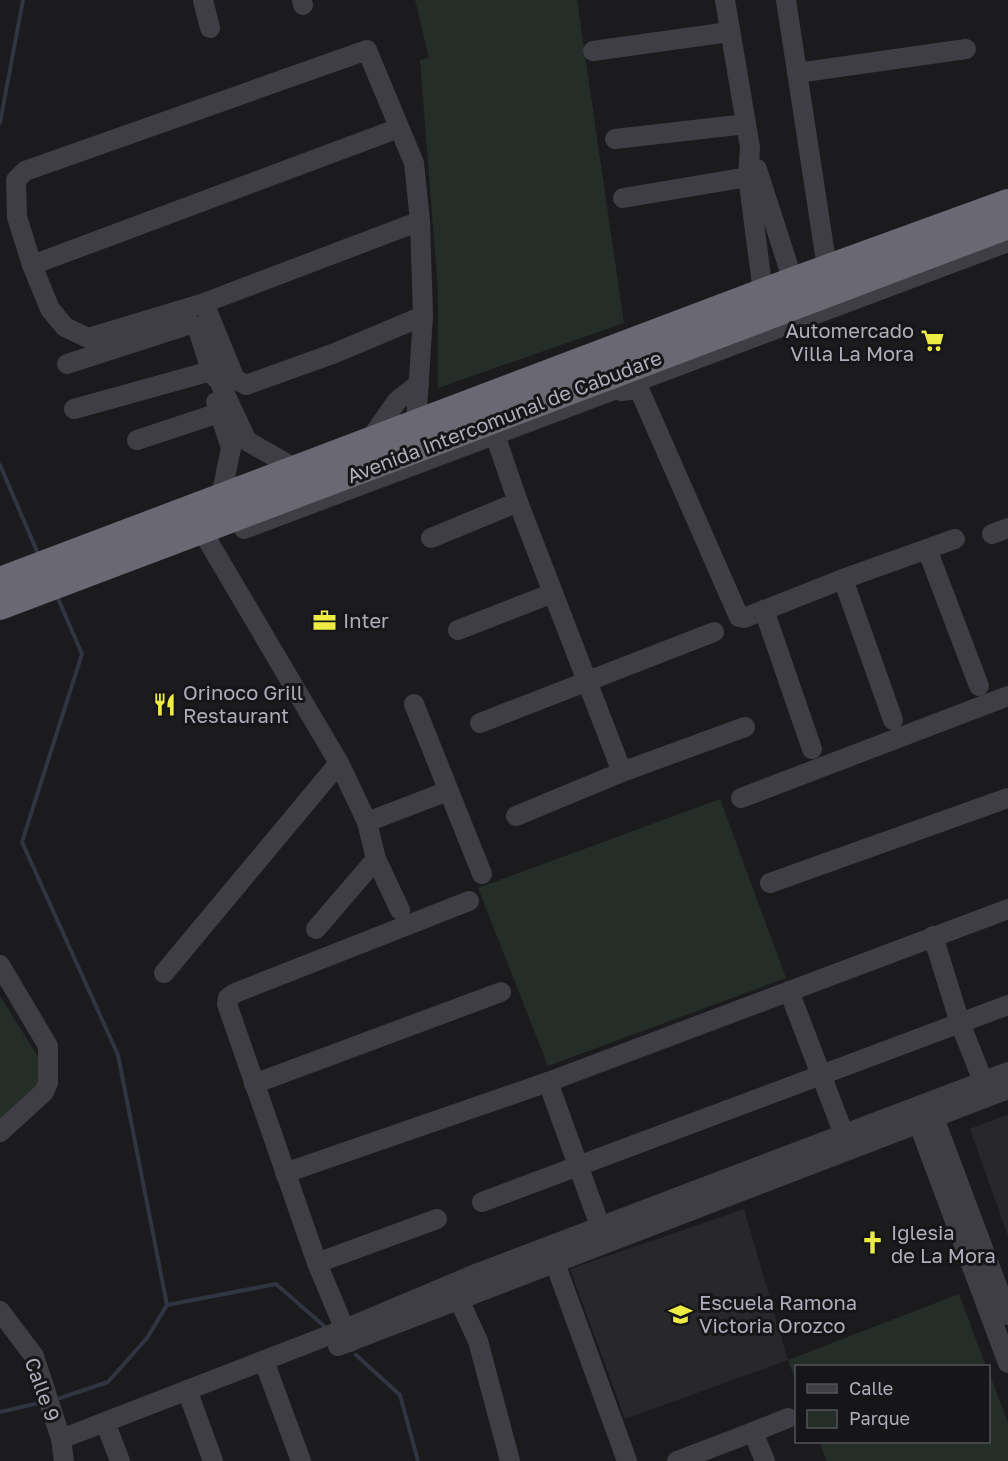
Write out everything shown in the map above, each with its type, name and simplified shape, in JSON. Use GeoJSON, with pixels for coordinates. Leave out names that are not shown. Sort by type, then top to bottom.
{"type":"FeatureCollection","features":[{"type":"Feature","properties":{"kind":"highway","name":"Avenida Intercomunal de Cabudare"},"geometry":{"type":"LineString","coordinates":[[4,599],[48,575],[221,498],[827,268],[1008,203]]}},
{"type":"Feature","properties":{"kind":"highway","name":"Avenida Intercomunal de Cabudare"},"geometry":{"type":"LineString","coordinates":[[48,575],[122,561],[1008,225]]}},
{"type":"Feature","properties":{"kind":"highway"},"geometry":{"type":"LineString","coordinates":[[452,436],[496,438]]}},
{"type":"Feature","properties":{"kind":"street"},"geometry":{"type":"LineString","coordinates":[[203,0],[210,28]]}},
{"type":"Feature","properties":{"kind":"street"},"geometry":{"type":"LineString","coordinates":[[725,0],[750,147],[793,281]]}},
{"type":"Feature","properties":{"kind":"street"},"geometry":{"type":"LineString","coordinates":[[786,0],[827,268]]}},
{"type":"Feature","properties":{"kind":"street"},"geometry":{"type":"LineString","coordinates":[[593,51],[729,32]]}},
{"type":"Feature","properties":{"kind":"street"},"geometry":{"type":"LineString","coordinates":[[416,423],[423,316],[420,221],[414,163],[370,52],[364,49],[25,171],[16,180],[18,217],[32,265],[50,309],[65,327],[88,338],[204,303],[420,221]]}},
{"type":"Feature","properties":{"kind":"street"},"geometry":{"type":"LineString","coordinates":[[797,73],[966,49]]}},
{"type":"Feature","properties":{"kind":"street"},"geometry":{"type":"LineString","coordinates":[[615,139],[746,124]]}},
{"type":"Feature","properties":{"kind":"street"},"geometry":{"type":"LineString","coordinates":[[32,265],[399,128]]}},
{"type":"Feature","properties":{"kind":"street"},"geometry":{"type":"LineString","coordinates":[[750,147],[748,177],[764,292]]}},
{"type":"Feature","properties":{"kind":"street"},"geometry":{"type":"LineString","coordinates":[[623,198],[748,177]]}},
{"type":"Feature","properties":{"kind":"street"},"geometry":{"type":"LineString","coordinates":[[948,225],[985,197],[1008,189]]}},
{"type":"Feature","properties":{"kind":"street"},"geometry":{"type":"LineString","coordinates":[[496,438],[1008,242]]}},
{"type":"Feature","properties":{"kind":"street"},"geometry":{"type":"LineString","coordinates":[[758,253],[781,249]]}},
{"type":"Feature","properties":{"kind":"street"},"geometry":{"type":"LineString","coordinates":[[204,303],[235,379],[246,385],[335,353],[423,316]]}},
{"type":"Feature","properties":{"kind":"street"},"geometry":{"type":"LineString","coordinates":[[67,364],[190,324],[198,329],[212,372],[219,381],[225,411],[239,445],[221,498]]}},
{"type":"Feature","properties":{"kind":"street"},"geometry":{"type":"LineString","coordinates":[[74,409],[212,372]]}},
{"type":"Feature","properties":{"kind":"street"},"geometry":{"type":"LineString","coordinates":[[369,441],[397,401],[419,384]]}},
{"type":"Feature","properties":{"kind":"street"},"geometry":{"type":"LineString","coordinates":[[122,561],[208,541],[625,390],[639,389],[736,614],[744,618],[843,579],[956,539]]}},
{"type":"Feature","properties":{"kind":"street"},"geometry":{"type":"LineString","coordinates":[[137,440],[225,411]]}},
{"type":"Feature","properties":{"kind":"street"},"geometry":{"type":"LineString","coordinates":[[496,438],[518,502],[622,772]]}},
{"type":"Feature","properties":{"kind":"street"},"geometry":{"type":"LineString","coordinates":[[239,445],[296,469]]}},
{"type":"Feature","properties":{"kind":"street"},"geometry":{"type":"LineString","coordinates":[[431,538],[518,502]]}},
{"type":"Feature","properties":{"kind":"street"},"geometry":{"type":"LineString","coordinates":[[208,541],[339,763],[367,822],[376,859],[400,910]]}},
{"type":"Feature","properties":{"kind":"street"},"geometry":{"type":"LineString","coordinates":[[927,549],[979,687]]}},
{"type":"Feature","properties":{"kind":"street"},"geometry":{"type":"LineString","coordinates":[[843,579],[893,720]]}},
{"type":"Feature","properties":{"kind":"street"},"geometry":{"type":"LineString","coordinates":[[458,630],[553,593]]}},
{"type":"Feature","properties":{"kind":"street"},"geometry":{"type":"LineString","coordinates":[[764,610],[812,749]]}},
{"type":"Feature","properties":{"kind":"street"},"geometry":{"type":"LineString","coordinates":[[480,723],[714,632]]}},
{"type":"Feature","properties":{"kind":"street"},"geometry":{"type":"LineString","coordinates":[[741,798],[1008,696]]}},
{"type":"Feature","properties":{"kind":"street"},"geometry":{"type":"LineString","coordinates":[[414,704],[482,874]]}},
{"type":"Feature","properties":{"kind":"street"},"geometry":{"type":"LineString","coordinates":[[516,816],[622,772],[745,727]]}},
{"type":"Feature","properties":{"kind":"street"},"geometry":{"type":"LineString","coordinates":[[164,973],[339,763]]}},
{"type":"Feature","properties":{"kind":"street"},"geometry":{"type":"LineString","coordinates":[[367,822],[448,790]]}},
{"type":"Feature","properties":{"kind":"street"},"geometry":{"type":"LineString","coordinates":[[770,883],[1008,798]]}},
{"type":"Feature","properties":{"kind":"street"},"geometry":{"type":"LineString","coordinates":[[316,929],[376,859]]}},
{"type":"Feature","properties":{"kind":"street"},"geometry":{"type":"LineString","coordinates":[[347,1336],[317,1263],[227,1004],[231,995],[469,902]]}},
{"type":"Feature","properties":{"kind":"street"},"geometry":{"type":"LineString","coordinates":[[285,1173],[548,1082],[1008,909]]}},
{"type":"Feature","properties":{"kind":"street"},"geometry":{"type":"LineString","coordinates":[[933,936],[960,1023],[983,1081]]}},
{"type":"Feature","properties":{"kind":"street"},"geometry":{"type":"LineString","coordinates":[[0,965],[48,1046],[48,1083],[44,1092],[0,1132]]}},
{"type":"Feature","properties":{"kind":"street"},"geometry":{"type":"LineString","coordinates":[[789,991],[843,1132]]}},
{"type":"Feature","properties":{"kind":"street"},"geometry":{"type":"LineString","coordinates":[[254,1084],[501,992]]}},
{"type":"Feature","properties":{"kind":"street"},"geometry":{"type":"LineString","coordinates":[[483,1202],[821,1073],[1008,1005]]}},
{"type":"Feature","properties":{"kind":"street"},"geometry":{"type":"LineString","coordinates":[[347,1336],[478,1273],[551,1255],[923,1114],[983,1081],[1008,1072]]}},
{"type":"Feature","properties":{"kind":"street"},"geometry":{"type":"LineString","coordinates":[[548,1082],[600,1226]]}},
{"type":"Feature","properties":{"kind":"street"},"geometry":{"type":"LineString","coordinates":[[63,1450],[108,1428],[347,1336],[459,1300],[551,1255],[600,1226],[843,1132],[923,1114],[1008,1089]]}},
{"type":"Feature","properties":{"kind":"street"},"geometry":{"type":"LineString","coordinates":[[923,1114],[1008,1315]]}},
{"type":"Feature","properties":{"kind":"street"},"geometry":{"type":"LineString","coordinates":[[923,1114],[1008,1363]]}},
{"type":"Feature","properties":{"kind":"street"},"geometry":{"type":"LineString","coordinates":[[317,1263],[437,1219]]}},
{"type":"Feature","properties":{"kind":"street"},"geometry":{"type":"LineString","coordinates":[[551,1255],[627,1461]]}},
{"type":"Feature","properties":{"kind":"street"},"geometry":{"type":"LineString","coordinates":[[459,1300],[478,1341],[510,1461]]}},
{"type":"Feature","properties":{"kind":"street","name":"Calle 9"},"geometry":{"type":"LineString","coordinates":[[0,1311],[34,1356],[63,1450]]}},
{"type":"Feature","properties":{"kind":"street"},"geometry":{"type":"LineString","coordinates":[[266,1367],[301,1461]]}},
{"type":"Feature","properties":{"kind":"street"},"geometry":{"type":"LineString","coordinates":[[189,1396],[213,1461]]}},
{"type":"Feature","properties":{"kind":"street"},"geometry":{"type":"LineString","coordinates":[[677,1461],[788,1418]]}},
{"type":"Feature","properties":{"kind":"street"},"geometry":{"type":"LineString","coordinates":[[108,1428],[120,1461]]}},
{"type":"Feature","properties":{"kind":"street"},"geometry":{"type":"LineString","coordinates":[[753,1432],[765,1461]]}},
{"type":"Feature","properties":{"kind":"shaded area"},"geometry":{"type":"Polygon","coordinates":[[[1008,1114],[1008,1236],[970,1129],[1008,1114]]]}},
{"type":"Feature","properties":{"kind":"shaded area","name":"Escuela Ramona Victoria Orozco"},"geometry":{"type":"Polygon","coordinates":[[[744,1209],[788,1360],[625,1419],[570,1269],[744,1209]]]}},
{"type":"Feature","properties":{"kind":"green space"},"geometry":{"type":"Polygon","coordinates":[[[415,0],[577,0],[624,323],[438,388],[438,290],[420,60],[429,58],[415,0]]]}},
{"type":"Feature","properties":{"kind":"green space"},"geometry":{"type":"Polygon","coordinates":[[[720,799],[786,978],[548,1066],[478,888],[720,799]]]}},
{"type":"Feature","properties":{"kind":"green space"},"geometry":{"type":"Polygon","coordinates":[[[0,996],[39,1058],[39,1094],[0,1128],[0,996]]]}},
{"type":"Feature","properties":{"kind":"green space"},"geometry":{"type":"Polygon","coordinates":[[[959,1294],[986,1365],[795,1365],[795,1379],[788,1360],[959,1294]]]}},
{"type":"Feature","properties":{"kind":"green space"},"geometry":{"type":"Polygon","coordinates":[[[990,1375],[1008,1423],[1008,1461],[827,1461],[819,1443],[990,1443],[990,1375]]]}},
{"type":"Feature","properties":{"kind":"waterway"},"geometry":{"type":"LineString","coordinates":[[0,123],[23,0]]}},
{"type":"Feature","properties":{"kind":"waterway"},"geometry":{"type":"LineString","coordinates":[[0,465],[39,556]]}},
{"type":"Feature","properties":{"kind":"waterway"},"geometry":{"type":"LineString","coordinates":[[57,596],[82,654],[22,842],[118,1055],[167,1305],[276,1284],[324,1326]]}},
{"type":"Feature","properties":{"kind":"waterway"},"geometry":{"type":"LineString","coordinates":[[60,1398],[108,1382],[147,1338],[167,1305]]}},
{"type":"Feature","properties":{"kind":"waterway"},"geometry":{"type":"LineString","coordinates":[[356,1355],[400,1395],[418,1461]]}},
{"type":"Feature","properties":{"kind":"waterway"},"geometry":{"type":"LineString","coordinates":[[0,1412],[39,1403]]}},
{"type":"Feature","properties":{"kind":"place","name":"Automercado Villa La Mora"},"geometry":{"type":"Point","coordinates":[932,341]}},
{"type":"Feature","properties":{"kind":"place","name":"Inter"},"geometry":{"type":"Point","coordinates":[325,620]}},
{"type":"Feature","properties":{"kind":"place","name":"Orinoco Grill Restaurant"},"geometry":{"type":"Point","coordinates":[165,704]}},
{"type":"Feature","properties":{"kind":"place","name":"Iglesia de La Mora"},"geometry":{"type":"Point","coordinates":[873,1243]}},
{"type":"Feature","properties":{"kind":"place","name":"Escuela Ramona Victoria Orozco"},"geometry":{"type":"Point","coordinates":[681,1314]}}]}
